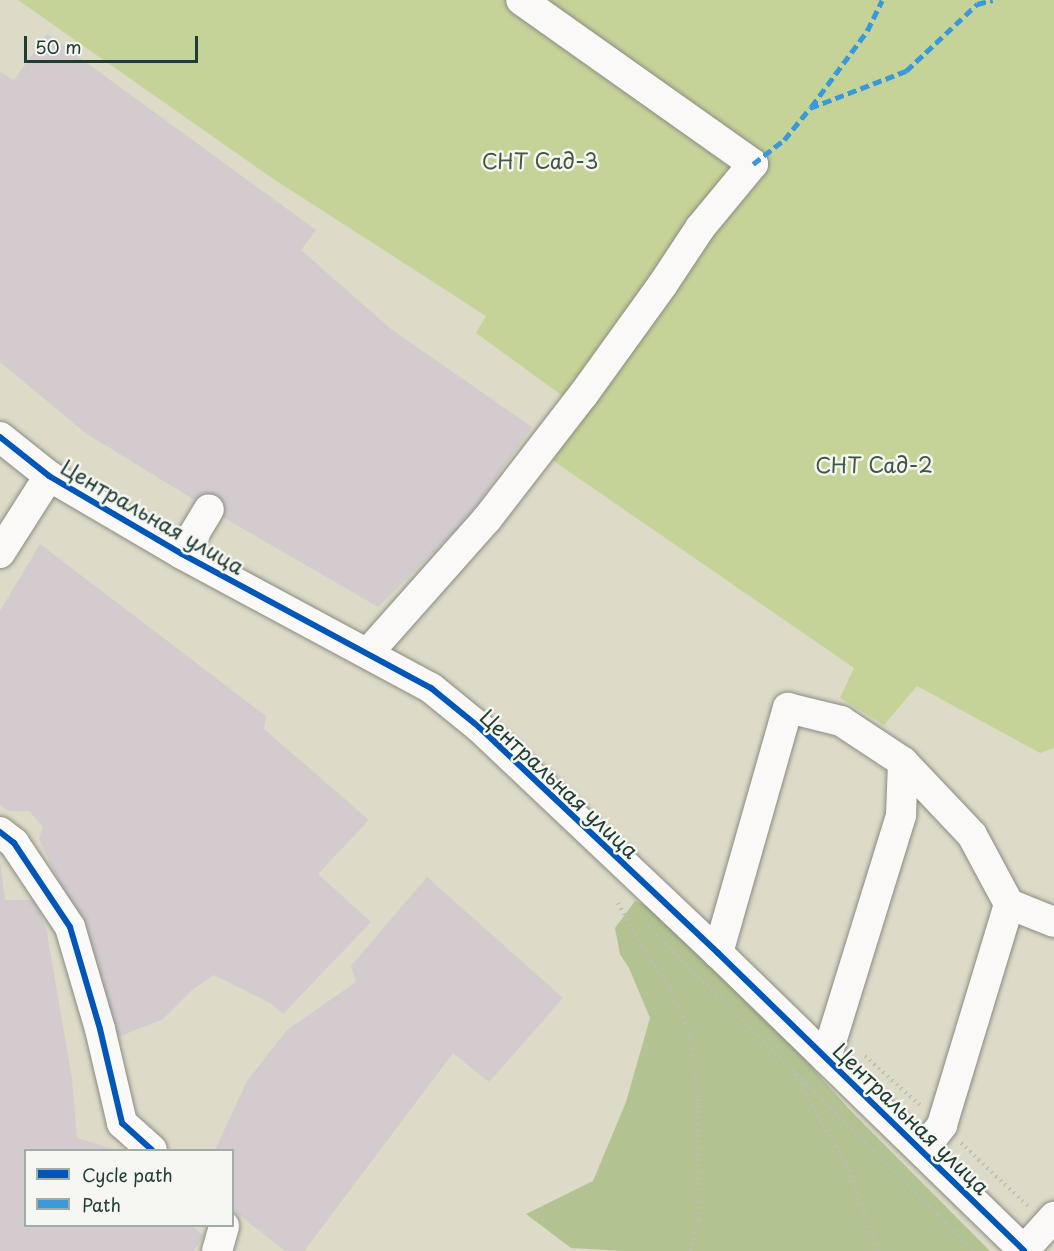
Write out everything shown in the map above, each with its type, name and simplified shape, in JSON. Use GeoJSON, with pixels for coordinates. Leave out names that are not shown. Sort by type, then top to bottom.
{"type":"FeatureCollection","features":[{"type":"Feature","properties":{"kind":"street"},"geometry":{"type":"LineString","coordinates":[[368,653],[487,519],[583,395],[663,285],[700,228],[753,164],[521,0]]}},
{"type":"Feature","properties":{"kind":"street","name":"Центральная улица"},"geometry":{"type":"LineString","coordinates":[[0,437],[49,476],[182,554],[431,688],[478,727],[718,953],[1024,1251]]}},
{"type":"Feature","properties":{"kind":"street"},"geometry":{"type":"LineString","coordinates":[[0,553],[49,476]]}},
{"type":"Feature","properties":{"kind":"street"},"geometry":{"type":"LineString","coordinates":[[182,554],[209,509]]}},
{"type":"Feature","properties":{"kind":"street"},"geometry":{"type":"LineString","coordinates":[[718,953],[788,708],[841,721],[903,762],[972,835],[1009,904],[1054,922]]}},
{"type":"Feature","properties":{"kind":"street"},"geometry":{"type":"LineString","coordinates":[[826,1058],[900,814],[903,762]]}},
{"type":"Feature","properties":{"kind":"street"},"geometry":{"type":"LineString","coordinates":[[0,832],[14,843],[69,927],[100,1029],[122,1123],[151,1149]]}},
{"type":"Feature","properties":{"kind":"street"},"geometry":{"type":"LineString","coordinates":[[922,1150],[942,1125],[1009,904]]}},
{"type":"Feature","properties":{"kind":"street"},"geometry":{"type":"LineString","coordinates":[[1024,1251],[1051,1221]]}},
{"type":"Feature","properties":{"kind":"street"},"geometry":{"type":"LineString","coordinates":[[218,1251],[225,1227]]}},
{"type":"Feature","properties":{"kind":"path"},"geometry":{"type":"LineString","coordinates":[[618,903],[640,946],[670,988],[690,1036],[698,1099],[699,1221],[690,1251]]}},
{"type":"Feature","properties":{"kind":"path"},"geometry":{"type":"LineString","coordinates":[[642,919],[975,1251]]}},
{"type":"Feature","properties":{"kind":"path"},"geometry":{"type":"LineString","coordinates":[[835,1030],[1051,1221]]}},
{"type":"Feature","properties":{"kind":"path"},"geometry":{"type":"LineString","coordinates":[[791,1069],[846,1164],[878,1251]]}},
{"type":"Feature","properties":{"kind":"shaded area"},"geometry":{"type":"Polygon","coordinates":[[[47,34],[316,230],[301,250],[391,329],[532,427],[466,520],[378,607],[209,509],[87,434],[0,362],[0,72],[14,80],[47,34]]]}},
{"type":"Feature","properties":{"kind":"shaded area"},"geometry":{"type":"Polygon","coordinates":[[[40,544],[266,716],[264,729],[369,820],[318,874],[371,922],[283,1014],[270,1003],[214,975],[192,990],[163,1019],[113,1039],[86,939],[39,839],[43,827],[29,811],[8,811],[0,805],[0,611],[40,544]]]}},
{"type":"Feature","properties":{"kind":"shaded area"},"geometry":{"type":"Polygon","coordinates":[[[0,860],[5,900],[36,900],[47,933],[72,1079],[77,1138],[113,1149],[24,1149],[24,1227],[194,1227],[203,1236],[194,1251],[0,1251],[0,860]]]}},
{"type":"Feature","properties":{"kind":"shaded area"},"geometry":{"type":"Polygon","coordinates":[[[427,877],[563,998],[489,1082],[453,1053],[304,1251],[285,1251],[234,1211],[234,1149],[215,1149],[247,1081],[287,1030],[356,982],[351,966],[427,877]]]}},
{"type":"Feature","properties":{"kind":"green space"},"geometry":{"type":"Polygon","coordinates":[[[18,0],[1054,0],[1054,748],[1040,753],[917,686],[884,725],[840,698],[854,668],[545,455],[764,167],[751,143],[564,397],[476,333],[486,316],[272,178],[18,0]]]}},
{"type":"Feature","properties":{"kind":"green space"},"geometry":{"type":"Polygon","coordinates":[[[635,901],[654,909],[763,1013],[850,1110],[990,1251],[624,1251],[571,1248],[526,1214],[593,1181],[626,1102],[650,1018],[629,968],[620,954],[615,928],[635,901]]]}},
{"type":"Feature","properties":{"kind":"marked path"},"geometry":{"type":"LineString","coordinates":[[811,107],[867,31],[882,0]]}},
{"type":"Feature","properties":{"kind":"marked path"},"geometry":{"type":"LineString","coordinates":[[753,164],[784,140],[810,108],[906,71],[977,4],[993,0]]}},
{"type":"Feature","properties":{"kind":"cycle path"},"geometry":{"type":"LineString","coordinates":[[0,437],[49,476],[182,554],[431,688],[479,727],[718,953],[1024,1251]]}},
{"type":"Feature","properties":{"kind":"cycle path"},"geometry":{"type":"LineString","coordinates":[[0,832],[14,843],[70,927],[100,1029],[122,1123],[151,1149]]}},
{"type":"Feature","properties":{"kind":"park label","name":"СНТ Сад-3"},"geometry":{"type":"Point","coordinates":[540,160]}},
{"type":"Feature","properties":{"kind":"park label","name":"СНТ Сад-2"},"geometry":{"type":"Point","coordinates":[874,464]}}]}
